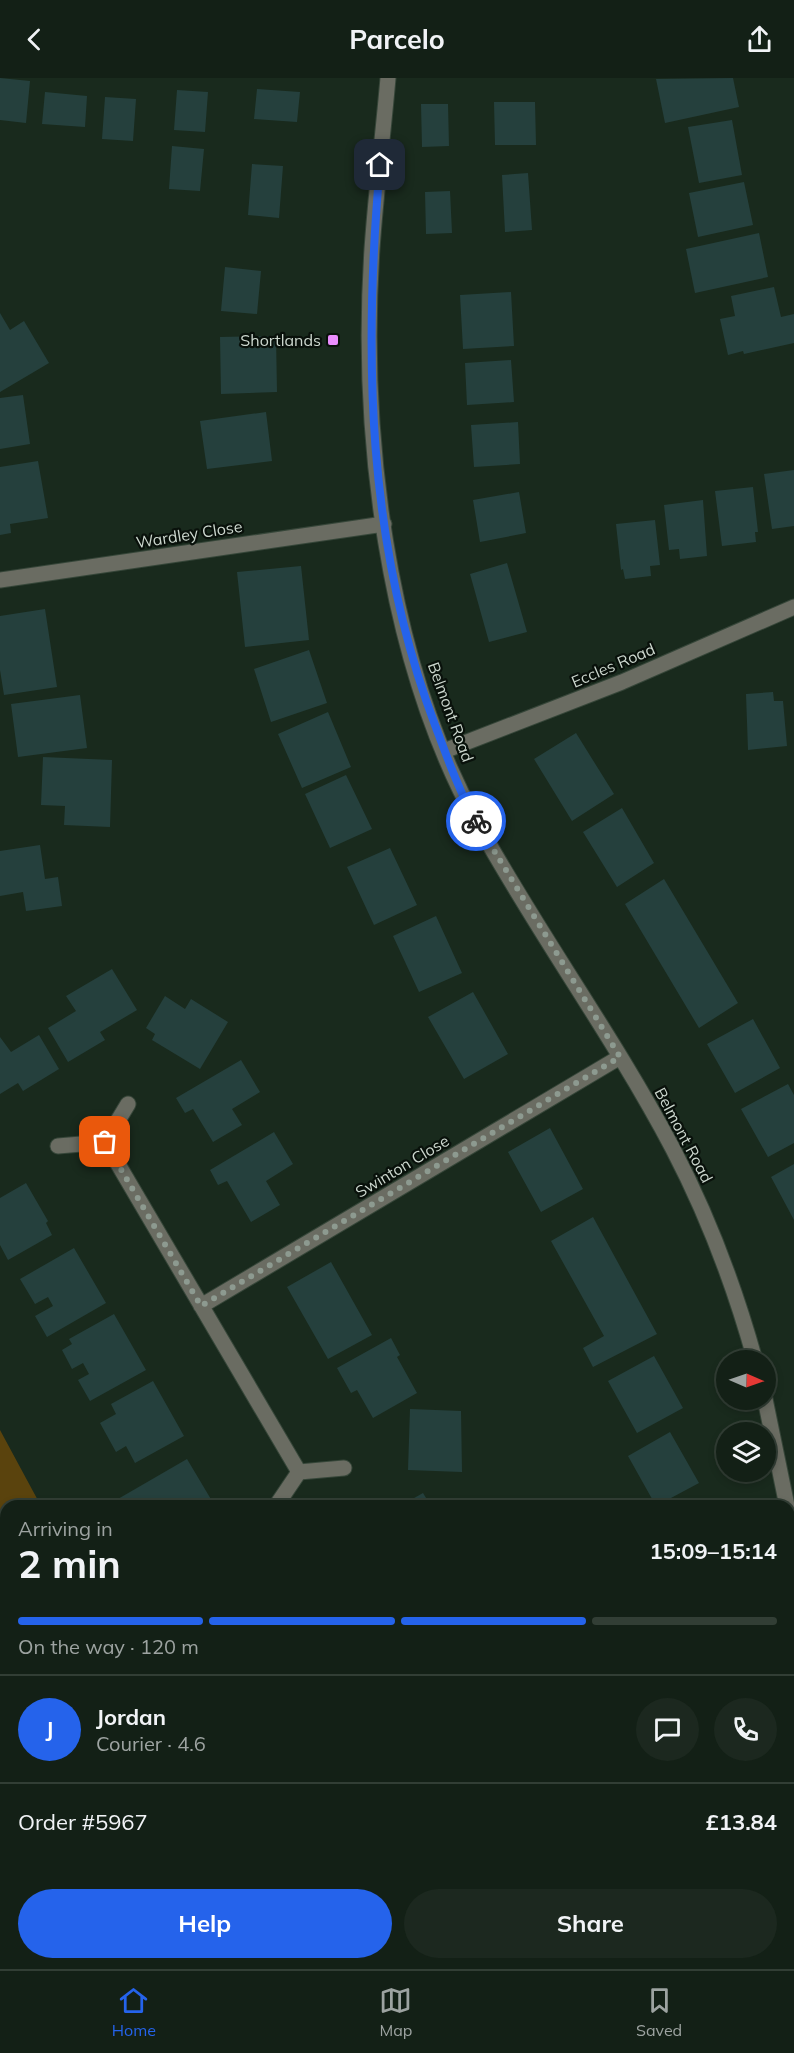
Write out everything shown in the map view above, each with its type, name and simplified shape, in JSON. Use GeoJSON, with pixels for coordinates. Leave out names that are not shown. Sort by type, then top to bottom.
{"type":"FeatureCollection","features":[{"type":"Feature","properties":{"kind":"street","name":"Belmont Road"},"geometry":{"type":"LineString","coordinates":[[388,78],[372,250],[370,343],[373,427],[384,524],[402,620],[423,694],[444,751],[484,835],[620,1057],[691,1185],[729,1280],[752,1350]]}},
{"type":"Feature","properties":{"kind":"street","name":"Wardley Close"},"geometry":{"type":"LineString","coordinates":[[0,580],[384,524]]}},
{"type":"Feature","properties":{"kind":"street","name":"Eccles Road"},"geometry":{"type":"LineString","coordinates":[[444,751],[622,682],[794,607]]}},
{"type":"Feature","properties":{"kind":"street","name":"Swinton Close"},"geometry":{"type":"LineString","coordinates":[[201,1306],[620,1057]]}},
{"type":"Feature","properties":{"kind":"street"},"geometry":{"type":"LineString","coordinates":[[105,1142],[128,1104]]}},
{"type":"Feature","properties":{"kind":"street"},"geometry":{"type":"LineString","coordinates":[[105,1142],[299,1472]]}},
{"type":"Feature","properties":{"kind":"street"},"geometry":{"type":"LineString","coordinates":[[58,1146],[105,1142]]}},
{"type":"Feature","properties":{"kind":"street"},"geometry":{"type":"LineString","coordinates":[[767,1410],[786,1500]]}},
{"type":"Feature","properties":{"kind":"street"},"geometry":{"type":"LineString","coordinates":[[299,1472],[344,1468]]}},
{"type":"Feature","properties":{"kind":"street"},"geometry":{"type":"LineString","coordinates":[[280,1500],[299,1472]]}},
{"type":"Feature","properties":{"kind":"shaded area"},"geometry":{"type":"Polygon","coordinates":[[[0,1430],[38,1500],[0,1500],[0,1430]]]}},
{"type":"Feature","properties":{"kind":"building"},"geometry":{"type":"Polygon","coordinates":[[[0,78],[30,81],[26,123],[0,120],[0,78]]]}},
{"type":"Feature","properties":{"kind":"building"},"geometry":{"type":"Polygon","coordinates":[[[733,78],[739,107],[665,123],[656,79],[733,78]]]}},
{"type":"Feature","properties":{"kind":"building"},"geometry":{"type":"Polygon","coordinates":[[[257,89],[300,92],[297,122],[254,119],[257,89]]]}},
{"type":"Feature","properties":{"kind":"building"},"geometry":{"type":"Polygon","coordinates":[[[177,90],[208,92],[205,132],[174,130],[177,90]]]}},
{"type":"Feature","properties":{"kind":"building"},"geometry":{"type":"Polygon","coordinates":[[[45,92],[87,96],[85,127],[42,124],[45,92]]]}},
{"type":"Feature","properties":{"kind":"building"},"geometry":{"type":"Polygon","coordinates":[[[105,97],[136,99],[133,141],[102,139],[105,97]]]}},
{"type":"Feature","properties":{"kind":"building"},"geometry":{"type":"Polygon","coordinates":[[[494,102],[535,102],[536,145],[495,145],[494,102]]]}},
{"type":"Feature","properties":{"kind":"building"},"geometry":{"type":"Polygon","coordinates":[[[421,104],[448,104],[449,146],[422,147],[421,104]]]}},
{"type":"Feature","properties":{"kind":"building"},"geometry":{"type":"Polygon","coordinates":[[[732,120],[742,175],[699,183],[688,127],[732,120]]]}},
{"type":"Feature","properties":{"kind":"building"},"geometry":{"type":"Polygon","coordinates":[[[172,146],[204,149],[200,191],[169,189],[172,146]]]}},
{"type":"Feature","properties":{"kind":"building"},"geometry":{"type":"Polygon","coordinates":[[[252,164],[283,166],[279,218],[248,215],[252,164]]]}},
{"type":"Feature","properties":{"kind":"building"},"geometry":{"type":"Polygon","coordinates":[[[528,173],[532,230],[505,232],[502,175],[528,173]]]}},
{"type":"Feature","properties":{"kind":"building"},"geometry":{"type":"Polygon","coordinates":[[[744,182],[753,225],[698,237],[689,193],[744,182]]]}},
{"type":"Feature","properties":{"kind":"building"},"geometry":{"type":"Polygon","coordinates":[[[450,191],[452,233],[426,234],[425,192],[450,191]]]}},
{"type":"Feature","properties":{"kind":"building"},"geometry":{"type":"Polygon","coordinates":[[[759,233],[768,277],[695,293],[686,249],[759,233]]]}},
{"type":"Feature","properties":{"kind":"building"},"geometry":{"type":"Polygon","coordinates":[[[225,267],[261,271],[257,314],[221,311],[225,267]]]}},
{"type":"Feature","properties":{"kind":"building"},"geometry":{"type":"Polygon","coordinates":[[[774,287],[781,317],[794,314],[794,343],[744,354],[743,351],[728,355],[720,319],[735,316],[731,296],[774,287]]]}},
{"type":"Feature","properties":{"kind":"building"},"geometry":{"type":"Polygon","coordinates":[[[511,292],[514,346],[463,349],[460,295],[511,292]]]}},
{"type":"Feature","properties":{"kind":"building"},"geometry":{"type":"Polygon","coordinates":[[[0,313],[10,330],[24,321],[49,363],[0,392],[0,313]]]}},
{"type":"Feature","properties":{"kind":"building"},"geometry":{"type":"Polygon","coordinates":[[[276,336],[277,392],[221,394],[220,337],[276,336]]]}},
{"type":"Feature","properties":{"kind":"building"},"geometry":{"type":"Polygon","coordinates":[[[511,360],[514,402],[467,405],[465,363],[511,360]]]}},
{"type":"Feature","properties":{"kind":"building"},"geometry":{"type":"Polygon","coordinates":[[[23,395],[30,444],[0,449],[0,398],[23,395]]]}},
{"type":"Feature","properties":{"kind":"building"},"geometry":{"type":"Polygon","coordinates":[[[266,412],[272,461],[207,469],[200,421],[266,412]]]}},
{"type":"Feature","properties":{"kind":"building"},"geometry":{"type":"Polygon","coordinates":[[[518,422],[520,464],[474,467],[471,425],[518,422]]]}},
{"type":"Feature","properties":{"kind":"building"},"geometry":{"type":"Polygon","coordinates":[[[38,461],[48,518],[10,524],[11,533],[0,535],[0,467],[38,461]]]}},
{"type":"Feature","properties":{"kind":"building"},"geometry":{"type":"Polygon","coordinates":[[[794,470],[794,526],[772,529],[764,474],[794,470]]]}},
{"type":"Feature","properties":{"kind":"building"},"geometry":{"type":"Polygon","coordinates":[[[753,487],[758,532],[755,532],[756,542],[722,546],[715,491],[753,487]]]}},
{"type":"Feature","properties":{"kind":"building"},"geometry":{"type":"Polygon","coordinates":[[[519,492],[526,533],[480,542],[473,500],[519,492]]]}},
{"type":"Feature","properties":{"kind":"building"},"geometry":{"type":"Polygon","coordinates":[[[703,500],[707,556],[680,559],[679,549],[669,550],[664,505],[703,500]]]}},
{"type":"Feature","properties":{"kind":"building"},"geometry":{"type":"Polygon","coordinates":[[[655,520],[660,565],[650,566],[651,576],[625,579],[623,569],[621,570],[616,524],[655,520]]]}},
{"type":"Feature","properties":{"kind":"building"},"geometry":{"type":"Polygon","coordinates":[[[507,563],[527,632],[489,642],[470,574],[507,563]]]}},
{"type":"Feature","properties":{"kind":"building"},"geometry":{"type":"Polygon","coordinates":[[[301,566],[309,640],[245,647],[237,572],[301,566]]]}},
{"type":"Feature","properties":{"kind":"building"},"geometry":{"type":"Polygon","coordinates":[[[45,609],[57,687],[4,695],[0,670],[0,616],[45,609]]]}},
{"type":"Feature","properties":{"kind":"building"},"geometry":{"type":"Polygon","coordinates":[[[309,650],[327,703],[271,722],[254,669],[309,650]]]}},
{"type":"Feature","properties":{"kind":"building"},"geometry":{"type":"Polygon","coordinates":[[[773,692],[774,701],[783,701],[787,746],[748,750],[746,694],[773,692]]]}},
{"type":"Feature","properties":{"kind":"building"},"geometry":{"type":"Polygon","coordinates":[[[80,695],[87,748],[18,757],[11,704],[80,695]]]}},
{"type":"Feature","properties":{"kind":"building"},"geometry":{"type":"Polygon","coordinates":[[[328,712],[351,767],[302,788],[278,734],[328,712]]]}},
{"type":"Feature","properties":{"kind":"building"},"geometry":{"type":"Polygon","coordinates":[[[576,733],[614,794],[572,821],[534,759],[576,733]]]}},
{"type":"Feature","properties":{"kind":"building"},"geometry":{"type":"Polygon","coordinates":[[[43,757],[112,760],[110,827],[64,825],[65,806],[41,805],[43,757]]]}},
{"type":"Feature","properties":{"kind":"building"},"geometry":{"type":"Polygon","coordinates":[[[346,775],[372,829],[330,848],[305,794],[346,775]]]}},
{"type":"Feature","properties":{"kind":"building"},"geometry":{"type":"Polygon","coordinates":[[[622,808],[654,863],[617,887],[583,832],[622,808]]]}},
{"type":"Feature","properties":{"kind":"building"},"geometry":{"type":"Polygon","coordinates":[[[40,845],[45,879],[58,877],[62,906],[26,911],[23,892],[0,896],[0,851],[40,845]]]}},
{"type":"Feature","properties":{"kind":"building"},"geometry":{"type":"Polygon","coordinates":[[[390,848],[417,905],[374,925],[347,867],[390,848]]]}},
{"type":"Feature","properties":{"kind":"building"},"geometry":{"type":"Polygon","coordinates":[[[664,879],[738,1003],[699,1028],[625,904],[664,879]]]}},
{"type":"Feature","properties":{"kind":"building"},"geometry":{"type":"Polygon","coordinates":[[[436,916],[462,973],[419,992],[393,936],[436,916]]]}},
{"type":"Feature","properties":{"kind":"building"},"geometry":{"type":"Polygon","coordinates":[[[112,969],[137,1010],[100,1032],[105,1040],[68,1062],[48,1028],[76,1011],[66,996],[112,969]]]}},
{"type":"Feature","properties":{"kind":"building"},"geometry":{"type":"Polygon","coordinates":[[[473,992],[508,1054],[464,1079],[428,1017],[473,992]]]}},
{"type":"Feature","properties":{"kind":"building"},"geometry":{"type":"Polygon","coordinates":[[[165,996],[185,1009],[191,999],[228,1022],[200,1069],[152,1040],[155,1034],[146,1028],[165,996]]]}},
{"type":"Feature","properties":{"kind":"building"},"geometry":{"type":"Polygon","coordinates":[[[753,1019],[780,1068],[735,1093],[707,1044],[753,1019]]]}},
{"type":"Feature","properties":{"kind":"building"},"geometry":{"type":"Polygon","coordinates":[[[39,1035],[59,1069],[23,1091],[18,1083],[0,1094],[0,1037],[11,1052],[39,1035]]]}},
{"type":"Feature","properties":{"kind":"building"},"geometry":{"type":"Polygon","coordinates":[[[241,1060],[260,1092],[232,1109],[242,1125],[213,1142],[193,1109],[185,1113],[176,1098],[241,1060]]]}},
{"type":"Feature","properties":{"kind":"building"},"geometry":{"type":"Polygon","coordinates":[[[788,1084],[794,1095],[794,1143],[768,1157],[741,1109],[788,1084]]]}},
{"type":"Feature","properties":{"kind":"building"},"geometry":{"type":"Polygon","coordinates":[[[550,1128],[583,1189],[541,1212],[508,1152],[550,1128]]]}},
{"type":"Feature","properties":{"kind":"building"},"geometry":{"type":"Polygon","coordinates":[[[274,1132],[293,1164],[266,1181],[280,1205],[251,1222],[227,1181],[218,1185],[210,1170],[274,1132]]]}},
{"type":"Feature","properties":{"kind":"building"},"geometry":{"type":"Polygon","coordinates":[[[794,1164],[794,1220],[771,1177],[794,1164]]]}},
{"type":"Feature","properties":{"kind":"building"},"geometry":{"type":"Polygon","coordinates":[[[26,1183],[48,1221],[46,1223],[52,1235],[8,1260],[0,1245],[0,1198],[26,1183]]]}},
{"type":"Feature","properties":{"kind":"building"},"geometry":{"type":"Polygon","coordinates":[[[593,1217],[657,1334],[593,1367],[583,1348],[604,1336],[551,1241],[593,1217]]]}},
{"type":"Feature","properties":{"kind":"building"},"geometry":{"type":"Polygon","coordinates":[[[74,1248],[106,1303],[47,1337],[35,1316],[53,1306],[48,1297],[35,1304],[20,1279],[74,1248]]]}},
{"type":"Feature","properties":{"kind":"building"},"geometry":{"type":"Polygon","coordinates":[[[331,1262],[372,1335],[328,1359],[287,1287],[331,1262]]]}},
{"type":"Feature","properties":{"kind":"building"},"geometry":{"type":"Polygon","coordinates":[[[114,1314],[146,1370],[90,1401],[78,1380],[89,1374],[83,1363],[72,1369],[62,1350],[72,1344],[69,1339],[114,1314]]]}},
{"type":"Feature","properties":{"kind":"building"},"geometry":{"type":"Polygon","coordinates":[[[391,1338],[400,1355],[397,1357],[417,1393],[373,1418],[357,1390],[351,1393],[337,1368],[391,1338]]]}},
{"type":"Feature","properties":{"kind":"building"},"geometry":{"type":"Polygon","coordinates":[[[654,1356],[683,1408],[637,1433],[608,1381],[654,1356]]]}},
{"type":"Feature","properties":{"kind":"building"},"geometry":{"type":"Polygon","coordinates":[[[153,1381],[184,1436],[135,1463],[126,1446],[116,1452],[100,1423],[116,1414],[111,1404],[153,1381]]]}},
{"type":"Feature","properties":{"kind":"building"},"geometry":{"type":"Polygon","coordinates":[[[410,1409],[461,1411],[462,1472],[408,1470],[410,1409]]]}},
{"type":"Feature","properties":{"kind":"building"},"geometry":{"type":"Polygon","coordinates":[[[670,1432],[699,1483],[667,1500],[653,1500],[628,1456],[670,1432]]]}},
{"type":"Feature","properties":{"kind":"building"},"geometry":{"type":"Polygon","coordinates":[[[187,1459],[211,1500],[116,1500],[187,1459]]]}},
{"type":"Feature","properties":{"kind":"building"},"geometry":{"type":"Polygon","coordinates":[[[423,1493],[427,1500],[411,1500],[423,1493]]]}},
{"type":"Feature","properties":{"kind":"way so far"},"geometry":{"type":"LineString","coordinates":[[105,1142],[201,1306],[620,1057],[476,821]]}},
{"type":"Feature","properties":{"kind":"place","name":"Shortlands"},"geometry":{"type":"Point","coordinates":[333,340]}},
{"type":"Feature","properties":{"kind":"route"},"geometry":{"type":"LineString","coordinates":[[380,165],[372,250],[370,384],[384,524],[402,620],[423,694],[444,751],[476,821]]}}]}
